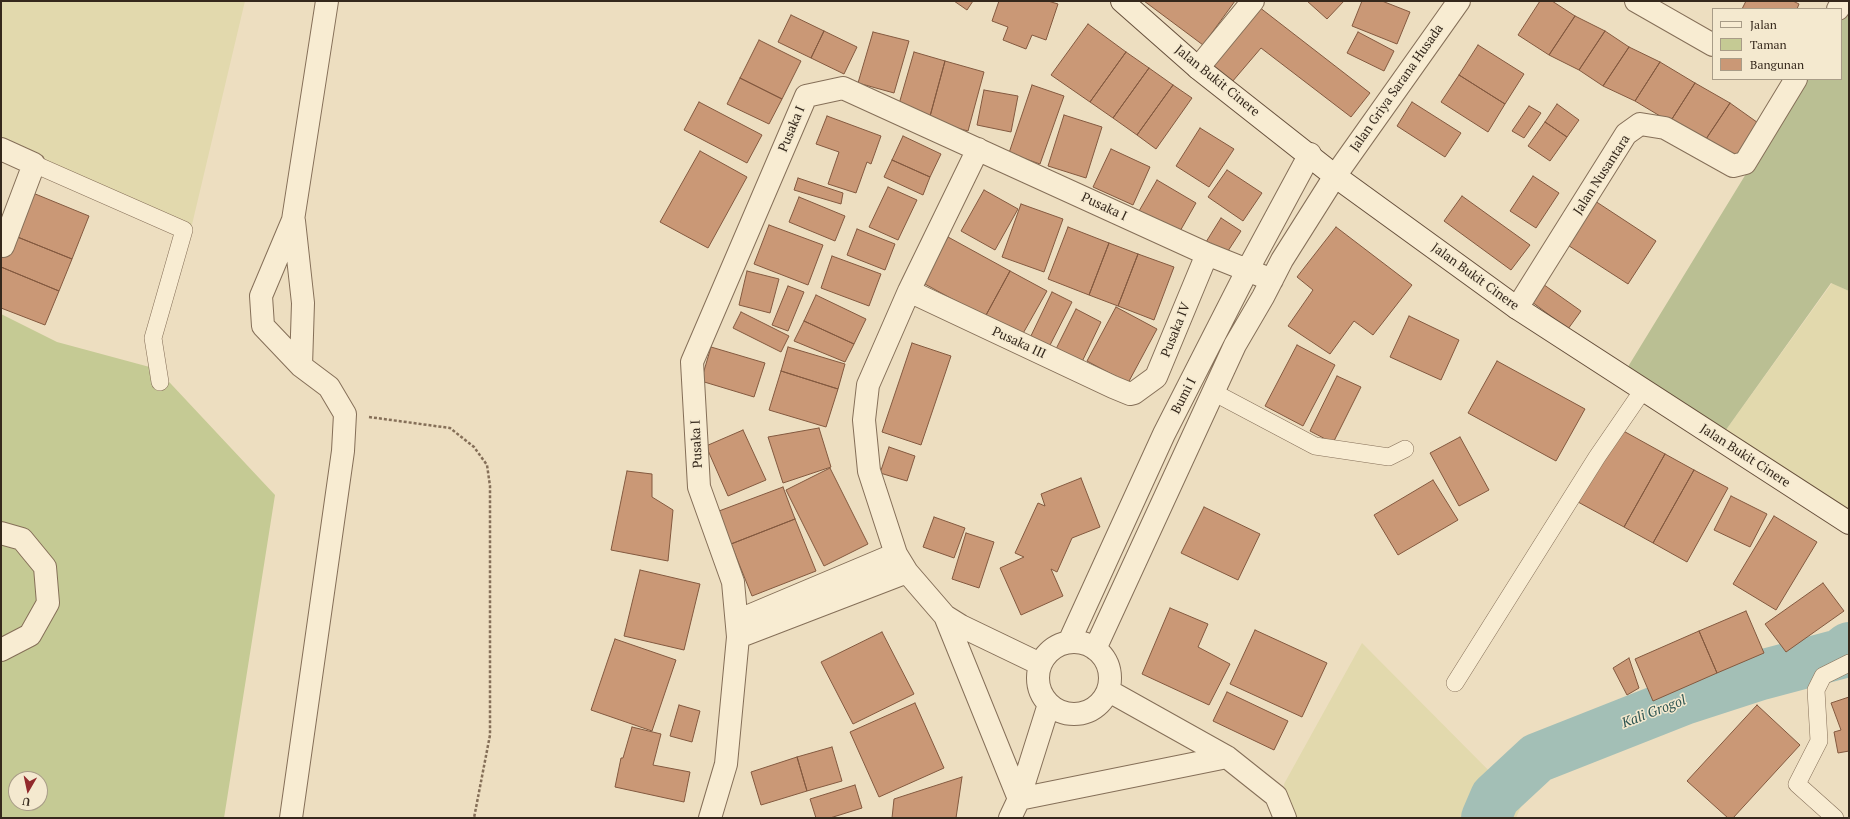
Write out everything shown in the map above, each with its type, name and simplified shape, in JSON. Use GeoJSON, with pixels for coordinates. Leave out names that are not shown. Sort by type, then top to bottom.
{"type":"FeatureCollection","features":[{"type":"Feature","properties":{"kind":"street"},"geometry":{"type":"LineString","coordinates":[[291,818],[343,451],[345,414],[329,387],[301,366],[262,326],[261,296],[293,220],[327,1]]}},
{"type":"Feature","properties":{"kind":"street","name":"Jalan Bukit Cinere"},"geometry":{"type":"LineString","coordinates":[[1122,1],[1198,68],[1310,154],[1335,176],[1517,308],[1849,523]]}},
{"type":"Feature","properties":{"kind":"street"},"geometry":{"type":"LineString","coordinates":[[1198,68],[1253,1]]}},
{"type":"Feature","properties":{"kind":"street","name":"Jalan Griya Sarana Husada"},"geometry":{"type":"LineString","coordinates":[[1335,176],[1459,1]]}},
{"type":"Feature","properties":{"kind":"street"},"geometry":{"type":"LineString","coordinates":[[1636,1],[1712,44]]}},
{"type":"Feature","properties":{"kind":"street","name":"Jalan Nusantara"},"geometry":{"type":"LineString","coordinates":[[1517,308],[1626,134],[1640,124],[1665,128],[1733,166],[1745,163],[1795,80]]}},
{"type":"Feature","properties":{"kind":"street","name":"Pusaka I"},"geometry":{"type":"LineString","coordinates":[[737,629],[733,582],[699,487],[692,362],[806,96],[843,88],[1207,254],[1248,269],[1272,280]]}},
{"type":"Feature","properties":{"kind":"street"},"geometry":{"type":"LineString","coordinates":[[1,149],[34,164],[3,246]]}},
{"type":"Feature","properties":{"kind":"street"},"geometry":{"type":"LineString","coordinates":[[978,149],[909,291],[868,385],[864,420],[869,471],[896,554],[907,572],[945,616],[961,626],[1040,664]]}},
{"type":"Feature","properties":{"kind":"street","name":"Bumi I"},"geometry":{"type":"LineString","coordinates":[[1069,642],[1164,434],[1248,269],[1310,154]]}},
{"type":"Feature","properties":{"kind":"street","name":"Bumi I"},"geometry":{"type":"LineString","coordinates":[[1095,649],[1235,345],[1282,260],[1335,176]]}},
{"type":"Feature","properties":{"kind":"street"},"geometry":{"type":"LineString","coordinates":[[293,220],[303,303],[301,366]]}},
{"type":"Feature","properties":{"kind":"street","name":"Pusaka IV"},"geometry":{"type":"LineString","coordinates":[[1130,394],[1134,393],[1156,377],[1207,254]]}},
{"type":"Feature","properties":{"kind":"street","name":"Pusaka III"},"geometry":{"type":"LineString","coordinates":[[909,291],[1130,394]]}},
{"type":"Feature","properties":{"kind":"street"},"geometry":{"type":"LineString","coordinates":[[1,533],[22,540],[45,567],[48,603],[30,635],[1,650]]}},
{"type":"Feature","properties":{"kind":"street"},"geometry":{"type":"LineString","coordinates":[[737,629],[896,554]]}},
{"type":"Feature","properties":{"kind":"street"},"geometry":{"type":"LineString","coordinates":[[737,629],[907,572]]}},
{"type":"Feature","properties":{"kind":"street"},"geometry":{"type":"LineString","coordinates":[[945,616],[1014,808]]}},
{"type":"Feature","properties":{"kind":"street"},"geometry":{"type":"LineString","coordinates":[[710,818],[726,764],[737,629]]}},
{"type":"Feature","properties":{"kind":"street"},"geometry":{"type":"LineString","coordinates":[[1069,642],[1083,643],[1095,649],[1104,657],[1109,667],[1111,679],[1108,690],[1101,703],[1089,711],[1075,715],[1061,712],[1049,704],[1040,692],[1038,679],[1040,664],[1047,654],[1057,646],[1069,642]]}},
{"type":"Feature","properties":{"kind":"street"},"geometry":{"type":"LineString","coordinates":[[1108,690],[1227,758],[1276,796],[1285,818]]}},
{"type":"Feature","properties":{"kind":"street"},"geometry":{"type":"LineString","coordinates":[[1014,808],[1049,704]]}},
{"type":"Feature","properties":{"kind":"street"},"geometry":{"type":"LineString","coordinates":[[1014,808],[1227,758]]}},
{"type":"Feature","properties":{"kind":"lane"},"geometry":{"type":"LineString","coordinates":[[34,164],[184,230],[153,338],[160,382]]}},
{"type":"Feature","properties":{"kind":"lane"},"geometry":{"type":"LineString","coordinates":[[1455,683],[1597,457],[1643,390]]}},
{"type":"Feature","properties":{"kind":"lane"},"geometry":{"type":"LineString","coordinates":[[1213,392],[1315,446],[1389,457],[1405,449]]}},
{"type":"Feature","properties":{"kind":"lane"},"geometry":{"type":"LineString","coordinates":[[1835,818],[1797,784],[1819,741],[1816,690],[1824,676],[1849,663]]}},
{"type":"Feature","properties":{"kind":"path"},"geometry":{"type":"LineString","coordinates":[[345,414],[450,428],[474,447],[487,465],[490,486],[490,735],[474,818]]}},
{"type":"Feature","properties":{"kind":"shaded area"},"geometry":{"type":"Polygon","coordinates":[[[1,1],[245,1],[190,233],[1,147],[1,1]]]}},
{"type":"Feature","properties":{"kind":"shaded area"},"geometry":{"type":"Polygon","coordinates":[[[1832,283],[1849,291],[1849,528],[1723,434],[1832,283]]]}},
{"type":"Feature","properties":{"kind":"shaded area"},"geometry":{"type":"Polygon","coordinates":[[[1362,643],[1522,804],[1516,818],[1288,818],[1284,784],[1362,643]]]}},
{"type":"Feature","properties":{"kind":"green space"},"geometry":{"type":"Polygon","coordinates":[[[1849,7],[1849,291],[1831,283],[1723,434],[1626,370],[1803,80],[1842,80],[1842,18],[1849,7]]]}},
{"type":"Feature","properties":{"kind":"green space"},"geometry":{"type":"Polygon","coordinates":[[[1,314],[57,342],[157,369],[275,495],[224,818],[1,818],[1,314]]]}},
{"type":"Feature","properties":{"kind":"building"},"geometry":{"type":"Polygon","coordinates":[[[954,1],[973,1],[967,10],[954,1]]]}},
{"type":"Feature","properties":{"kind":"building"},"geometry":{"type":"Polygon","coordinates":[[[999,1],[1048,1],[1058,4],[1046,40],[1032,35],[1026,49],[1003,40],[1008,27],[992,21],[999,1]]]}},
{"type":"Feature","properties":{"kind":"building"},"geometry":{"type":"Polygon","coordinates":[[[1144,1],[1235,1],[1203,45],[1144,1]]]}},
{"type":"Feature","properties":{"kind":"building"},"geometry":{"type":"Polygon","coordinates":[[[1307,1],[1344,1],[1327,19],[1307,1]]]}},
{"type":"Feature","properties":{"kind":"building"},"geometry":{"type":"Polygon","coordinates":[[[1362,1],[1382,1],[1410,12],[1397,44],[1352,26],[1362,1]]]}},
{"type":"Feature","properties":{"kind":"building"},"geometry":{"type":"Polygon","coordinates":[[[1540,1],[1552,1],[1575,16],[1549,55],[1518,35],[1540,1]]]}},
{"type":"Feature","properties":{"kind":"building"},"geometry":{"type":"Polygon","coordinates":[[[1746,1],[1793,1],[1799,4],[1797,8],[1742,8],[1746,1]]]}},
{"type":"Feature","properties":{"kind":"building"},"geometry":{"type":"Polygon","coordinates":[[[1259,7],[1370,93],[1351,117],[1261,48],[1232,82],[1210,63],[1259,7]]]}},
{"type":"Feature","properties":{"kind":"building"},"geometry":{"type":"Polygon","coordinates":[[[791,15],[824,31],[811,58],[778,42],[791,15]]]}},
{"type":"Feature","properties":{"kind":"building"},"geometry":{"type":"Polygon","coordinates":[[[1575,16],[1605,31],[1579,70],[1549,55],[1575,16]]]}},
{"type":"Feature","properties":{"kind":"building"},"geometry":{"type":"Polygon","coordinates":[[[1088,24],[1126,52],[1090,102],[1051,75],[1088,24]]]}},
{"type":"Feature","properties":{"kind":"building"},"geometry":{"type":"Polygon","coordinates":[[[824,31],[857,47],[844,74],[811,58],[824,31]]]}},
{"type":"Feature","properties":{"kind":"building"},"geometry":{"type":"Polygon","coordinates":[[[1605,31],[1629,47],[1603,86],[1579,70],[1605,31]]]}},
{"type":"Feature","properties":{"kind":"building"},"geometry":{"type":"Polygon","coordinates":[[[873,32],[909,41],[894,93],[858,83],[873,32]]]}},
{"type":"Feature","properties":{"kind":"building"},"geometry":{"type":"Polygon","coordinates":[[[1358,32],[1394,51],[1384,71],[1347,53],[1358,32]]]}},
{"type":"Feature","properties":{"kind":"building"},"geometry":{"type":"Polygon","coordinates":[[[759,40],[801,61],[782,99],[740,78],[759,40]]]}},
{"type":"Feature","properties":{"kind":"building"},"geometry":{"type":"Polygon","coordinates":[[[1478,45],[1524,74],[1505,104],[1459,75],[1478,45]]]}},
{"type":"Feature","properties":{"kind":"building"},"geometry":{"type":"Polygon","coordinates":[[[1629,47],[1660,62],[1635,101],[1603,86],[1629,47]]]}},
{"type":"Feature","properties":{"kind":"building"},"geometry":{"type":"Polygon","coordinates":[[[914,52],[945,61],[929,120],[897,111],[914,52]]]}},
{"type":"Feature","properties":{"kind":"building"},"geometry":{"type":"Polygon","coordinates":[[[1126,52],[1149,68],[1113,118],[1090,102],[1126,52]]]}},
{"type":"Feature","properties":{"kind":"building"},"geometry":{"type":"Polygon","coordinates":[[[945,61],[984,72],[968,131],[929,120],[945,61]]]}},
{"type":"Feature","properties":{"kind":"building"},"geometry":{"type":"Polygon","coordinates":[[[1660,62],[1695,83],[1670,122],[1635,101],[1660,62]]]}},
{"type":"Feature","properties":{"kind":"building"},"geometry":{"type":"Polygon","coordinates":[[[1149,68],[1173,85],[1137,135],[1113,118],[1149,68]]]}},
{"type":"Feature","properties":{"kind":"building"},"geometry":{"type":"Polygon","coordinates":[[[1459,75],[1505,104],[1488,132],[1441,102],[1459,75]]]}},
{"type":"Feature","properties":{"kind":"building"},"geometry":{"type":"Polygon","coordinates":[[[740,78],[782,99],[769,124],[727,104],[740,78]]]}},
{"type":"Feature","properties":{"kind":"building"},"geometry":{"type":"Polygon","coordinates":[[[1695,83],[1730,103],[1704,142],[1670,122],[1695,83]]]}},
{"type":"Feature","properties":{"kind":"building"},"geometry":{"type":"Polygon","coordinates":[[[1032,85],[1064,96],[1040,164],[1009,153],[1032,85]]]}},
{"type":"Feature","properties":{"kind":"building"},"geometry":{"type":"Polygon","coordinates":[[[1173,85],[1192,98],[1156,149],[1137,135],[1173,85]]]}},
{"type":"Feature","properties":{"kind":"building"},"geometry":{"type":"Polygon","coordinates":[[[984,90],[1018,96],[1011,132],[977,125],[984,90]]]}},
{"type":"Feature","properties":{"kind":"building"},"geometry":{"type":"Polygon","coordinates":[[[699,102],[762,135],[747,163],[684,130],[699,102]]]}},
{"type":"Feature","properties":{"kind":"building"},"geometry":{"type":"Polygon","coordinates":[[[1412,102],[1461,133],[1445,157],[1397,126],[1412,102]]]}},
{"type":"Feature","properties":{"kind":"building"},"geometry":{"type":"Polygon","coordinates":[[[1730,103],[1761,125],[1735,163],[1704,142],[1730,103]]]}},
{"type":"Feature","properties":{"kind":"building"},"geometry":{"type":"Polygon","coordinates":[[[1557,104],[1579,120],[1567,137],[1545,122],[1557,104]]]}},
{"type":"Feature","properties":{"kind":"building"},"geometry":{"type":"Polygon","coordinates":[[[1529,106],[1541,113],[1524,138],[1512,131],[1529,106]]]}},
{"type":"Feature","properties":{"kind":"building"},"geometry":{"type":"Polygon","coordinates":[[[1064,115],[1102,127],[1086,178],[1048,166],[1064,115]]]}},
{"type":"Feature","properties":{"kind":"building"},"geometry":{"type":"Polygon","coordinates":[[[827,116],[881,136],[871,164],[867,162],[856,193],[828,184],[839,152],[816,144],[827,116]]]}},
{"type":"Feature","properties":{"kind":"building"},"geometry":{"type":"Polygon","coordinates":[[[1545,122],[1567,137],[1550,161],[1528,146],[1545,122]]]}},
{"type":"Feature","properties":{"kind":"building"},"geometry":{"type":"Polygon","coordinates":[[[1200,128],[1234,149],[1209,187],[1176,166],[1200,128]]]}},
{"type":"Feature","properties":{"kind":"building"},"geometry":{"type":"Polygon","coordinates":[[[903,136],[941,154],[930,177],[892,160],[903,136]]]}},
{"type":"Feature","properties":{"kind":"building"},"geometry":{"type":"Polygon","coordinates":[[[1111,149],[1150,167],[1133,205],[1093,187],[1111,149]]]}},
{"type":"Feature","properties":{"kind":"building"},"geometry":{"type":"Polygon","coordinates":[[[700,151],[747,177],[708,248],[660,222],[700,151]]]}},
{"type":"Feature","properties":{"kind":"building"},"geometry":{"type":"Polygon","coordinates":[[[892,160],[930,177],[923,195],[884,177],[892,160]]]}},
{"type":"Feature","properties":{"kind":"building"},"geometry":{"type":"Polygon","coordinates":[[[1227,170],[1262,193],[1243,221],[1208,197],[1227,170]]]}},
{"type":"Feature","properties":{"kind":"building"},"geometry":{"type":"Polygon","coordinates":[[[1533,176],[1559,193],[1536,228],[1510,211],[1533,176]]]}},
{"type":"Feature","properties":{"kind":"building"},"geometry":{"type":"Polygon","coordinates":[[[798,178],[843,193],[841,204],[794,190],[798,178]]]}},
{"type":"Feature","properties":{"kind":"building"},"geometry":{"type":"Polygon","coordinates":[[[1157,180],[1196,203],[1179,233],[1139,211],[1157,180]]]}},
{"type":"Feature","properties":{"kind":"building"},"geometry":{"type":"Polygon","coordinates":[[[888,187],[917,200],[898,240],[869,227],[888,187]]]}},
{"type":"Feature","properties":{"kind":"building"},"geometry":{"type":"Polygon","coordinates":[[[984,190],[1018,209],[995,250],[961,231],[984,190]]]}},
{"type":"Feature","properties":{"kind":"building"},"geometry":{"type":"Polygon","coordinates":[[[28,191],[89,216],[72,259],[10,234],[28,191]]]}},
{"type":"Feature","properties":{"kind":"building"},"geometry":{"type":"Polygon","coordinates":[[[1462,196],[1530,245],[1511,270],[1444,221],[1462,196]]]}},
{"type":"Feature","properties":{"kind":"building"},"geometry":{"type":"Polygon","coordinates":[[[799,197],[845,216],[835,241],[789,222],[799,197]]]}},
{"type":"Feature","properties":{"kind":"building"},"geometry":{"type":"Polygon","coordinates":[[[1592,199],[1656,241],[1628,284],[1563,242],[1592,199]]]}},
{"type":"Feature","properties":{"kind":"building"},"geometry":{"type":"Polygon","coordinates":[[[1021,204],[1063,219],[1044,272],[1002,257],[1021,204]]]}},
{"type":"Feature","properties":{"kind":"building"},"geometry":{"type":"Polygon","coordinates":[[[1221,218],[1241,231],[1226,254],[1206,242],[1221,218]]]}},
{"type":"Feature","properties":{"kind":"building"},"geometry":{"type":"Polygon","coordinates":[[[769,225],[823,245],[808,285],[754,264],[769,225]]]}},
{"type":"Feature","properties":{"kind":"building"},"geometry":{"type":"Polygon","coordinates":[[[1068,227],[1109,243],[1089,295],[1048,279],[1068,227]]]}},
{"type":"Feature","properties":{"kind":"building"},"geometry":{"type":"Polygon","coordinates":[[[1336,227],[1412,285],[1373,335],[1354,321],[1330,354],[1288,326],[1313,290],[1297,277],[1336,227]]]}},
{"type":"Feature","properties":{"kind":"building"},"geometry":{"type":"Polygon","coordinates":[[[857,229],[895,244],[885,270],[847,255],[857,229]]]}},
{"type":"Feature","properties":{"kind":"building"},"geometry":{"type":"Polygon","coordinates":[[[10,234],[72,259],[59,291],[1,267],[1,258],[10,234]]]}},
{"type":"Feature","properties":{"kind":"building"},"geometry":{"type":"Polygon","coordinates":[[[948,237],[1010,271],[985,317],[923,283],[948,237]]]}},
{"type":"Feature","properties":{"kind":"building"},"geometry":{"type":"Polygon","coordinates":[[[1109,243],[1138,254],[1118,306],[1089,295],[1109,243]]]}},
{"type":"Feature","properties":{"kind":"building"},"geometry":{"type":"Polygon","coordinates":[[[1138,254],[1174,267],[1154,320],[1118,306],[1138,254]]]}},
{"type":"Feature","properties":{"kind":"building"},"geometry":{"type":"Polygon","coordinates":[[[832,256],[881,274],[869,306],[821,288],[832,256]]]}},
{"type":"Feature","properties":{"kind":"building"},"geometry":{"type":"Polygon","coordinates":[[[1,267],[59,291],[45,325],[1,308],[1,267]]]}},
{"type":"Feature","properties":{"kind":"building"},"geometry":{"type":"Polygon","coordinates":[[[747,271],[779,279],[770,313],[739,305],[747,271]]]}},
{"type":"Feature","properties":{"kind":"building"},"geometry":{"type":"Polygon","coordinates":[[[1010,271],[1047,291],[1021,337],[985,317],[1010,271]]]}},
{"type":"Feature","properties":{"kind":"building"},"geometry":{"type":"Polygon","coordinates":[[[1540,282],[1581,311],[1568,329],[1528,299],[1540,282]]]}},
{"type":"Feature","properties":{"kind":"building"},"geometry":{"type":"Polygon","coordinates":[[[788,286],[804,292],[788,331],[772,325],[788,286]]]}},
{"type":"Feature","properties":{"kind":"building"},"geometry":{"type":"Polygon","coordinates":[[[1052,292],[1072,302],[1048,349],[1029,340],[1052,292]]]}},
{"type":"Feature","properties":{"kind":"building"},"geometry":{"type":"Polygon","coordinates":[[[816,295],[866,319],[854,344],[804,321],[816,295]]]}},
{"type":"Feature","properties":{"kind":"building"},"geometry":{"type":"Polygon","coordinates":[[[1116,307],[1157,329],[1128,383],[1087,361],[1116,307]]]}},
{"type":"Feature","properties":{"kind":"building"},"geometry":{"type":"Polygon","coordinates":[[[1076,309],[1101,322],[1080,366],[1054,353],[1076,309]]]}},
{"type":"Feature","properties":{"kind":"building"},"geometry":{"type":"Polygon","coordinates":[[[741,312],[789,336],[781,352],[733,328],[741,312]]]}},
{"type":"Feature","properties":{"kind":"building"},"geometry":{"type":"Polygon","coordinates":[[[1409,316],[1459,340],[1441,380],[1390,357],[1409,316]]]}},
{"type":"Feature","properties":{"kind":"building"},"geometry":{"type":"Polygon","coordinates":[[[804,321],[854,344],[845,362],[794,341],[804,321]]]}},
{"type":"Feature","properties":{"kind":"building"},"geometry":{"type":"Polygon","coordinates":[[[912,343],[951,356],[921,445],[882,432],[912,343]]]}},
{"type":"Feature","properties":{"kind":"building"},"geometry":{"type":"Polygon","coordinates":[[[1297,345],[1335,365],[1303,426],[1265,406],[1297,345]]]}},
{"type":"Feature","properties":{"kind":"building"},"geometry":{"type":"Polygon","coordinates":[[[711,347],[765,363],[754,397],[701,381],[711,347]]]}},
{"type":"Feature","properties":{"kind":"building"},"geometry":{"type":"Polygon","coordinates":[[[788,347],[845,364],[838,389],[781,371],[788,347]]]}},
{"type":"Feature","properties":{"kind":"building"},"geometry":{"type":"Polygon","coordinates":[[[1497,361],[1585,409],[1556,461],[1468,413],[1497,361]]]}},
{"type":"Feature","properties":{"kind":"building"},"geometry":{"type":"Polygon","coordinates":[[[781,371],[838,389],[826,427],[769,410],[781,371]]]}},
{"type":"Feature","properties":{"kind":"building"},"geometry":{"type":"Polygon","coordinates":[[[1337,376],[1361,387],[1333,443],[1310,431],[1337,376]]]}},
{"type":"Feature","properties":{"kind":"building"},"geometry":{"type":"Polygon","coordinates":[[[819,428],[831,467],[783,483],[768,437],[819,428]]]}},
{"type":"Feature","properties":{"kind":"building"},"geometry":{"type":"Polygon","coordinates":[[[1618,428],[1665,454],[1624,527],[1578,502],[1618,428]]]}},
{"type":"Feature","properties":{"kind":"building"},"geometry":{"type":"Polygon","coordinates":[[[743,430],[766,480],[728,496],[706,446],[743,430]]]}},
{"type":"Feature","properties":{"kind":"building"},"geometry":{"type":"Polygon","coordinates":[[[1460,437],[1489,490],[1459,506],[1430,453],[1460,437]]]}},
{"type":"Feature","properties":{"kind":"building"},"geometry":{"type":"Polygon","coordinates":[[[889,447],[915,456],[907,481],[880,473],[889,447]]]}},
{"type":"Feature","properties":{"kind":"building"},"geometry":{"type":"Polygon","coordinates":[[[1665,454],[1694,470],[1653,543],[1624,527],[1665,454]]]}},
{"type":"Feature","properties":{"kind":"building"},"geometry":{"type":"Polygon","coordinates":[[[830,468],[868,544],[824,566],[786,490],[830,468]]]}},
{"type":"Feature","properties":{"kind":"building"},"geometry":{"type":"Polygon","coordinates":[[[1694,470],[1728,488],[1687,562],[1653,543],[1694,470]]]}},
{"type":"Feature","properties":{"kind":"building"},"geometry":{"type":"Polygon","coordinates":[[[627,471],[652,474],[652,497],[673,510],[668,561],[611,550],[627,471]]]}},
{"type":"Feature","properties":{"kind":"building"},"geometry":{"type":"Polygon","coordinates":[[[1081,478],[1100,527],[1072,538],[1057,572],[1051,569],[1063,596],[1021,615],[1000,568],[1024,557],[1015,553],[1038,503],[1045,506],[1041,494],[1081,478]]]}},
{"type":"Feature","properties":{"kind":"building"},"geometry":{"type":"Polygon","coordinates":[[[1433,480],[1458,520],[1398,555],[1374,515],[1433,480]]]}},
{"type":"Feature","properties":{"kind":"building"},"geometry":{"type":"Polygon","coordinates":[[[783,487],[795,519],[731,544],[719,511],[783,487]]]}},
{"type":"Feature","properties":{"kind":"building"},"geometry":{"type":"Polygon","coordinates":[[[1731,496],[1767,514],[1750,547],[1714,530],[1731,496]]]}},
{"type":"Feature","properties":{"kind":"building"},"geometry":{"type":"Polygon","coordinates":[[[1204,507],[1260,534],[1238,580],[1181,553],[1204,507]]]}},
{"type":"Feature","properties":{"kind":"building"},"geometry":{"type":"Polygon","coordinates":[[[1774,516],[1817,542],[1776,610],[1733,584],[1774,516]]]}},
{"type":"Feature","properties":{"kind":"building"},"geometry":{"type":"Polygon","coordinates":[[[934,517],[965,528],[954,558],[923,547],[934,517]]]}},
{"type":"Feature","properties":{"kind":"building"},"geometry":{"type":"Polygon","coordinates":[[[795,519],[816,571],[752,596],[731,544],[795,519]]]}},
{"type":"Feature","properties":{"kind":"building"},"geometry":{"type":"Polygon","coordinates":[[[966,533],[994,542],[979,588],[952,579],[966,533]]]}},
{"type":"Feature","properties":{"kind":"building"},"geometry":{"type":"Polygon","coordinates":[[[640,570],[700,584],[684,650],[624,636],[640,570]]]}},
{"type":"Feature","properties":{"kind":"building"},"geometry":{"type":"Polygon","coordinates":[[[1823,583],[1844,611],[1786,652],[1765,624],[1823,583]]]}},
{"type":"Feature","properties":{"kind":"building"},"geometry":{"type":"Polygon","coordinates":[[[1170,608],[1208,624],[1198,647],[1230,664],[1209,705],[1142,674],[1170,608]]]}},
{"type":"Feature","properties":{"kind":"building"},"geometry":{"type":"Polygon","coordinates":[[[1746,611],[1764,653],[1717,673],[1699,631],[1746,611]]]}},
{"type":"Feature","properties":{"kind":"building"},"geometry":{"type":"Polygon","coordinates":[[[1255,630],[1327,663],[1302,717],[1230,684],[1255,630]]]}},
{"type":"Feature","properties":{"kind":"building"},"geometry":{"type":"Polygon","coordinates":[[[1699,631],[1717,673],[1653,701],[1635,659],[1699,631]]]}},
{"type":"Feature","properties":{"kind":"building"},"geometry":{"type":"Polygon","coordinates":[[[882,632],[914,694],[853,724],[821,662],[882,632]]]}},
{"type":"Feature","properties":{"kind":"building"},"geometry":{"type":"Polygon","coordinates":[[[615,639],[676,660],[652,731],[591,710],[615,639]]]}},
{"type":"Feature","properties":{"kind":"building"},"geometry":{"type":"Polygon","coordinates":[[[1629,658],[1639,688],[1627,695],[1613,668],[1629,658]]]}},
{"type":"Feature","properties":{"kind":"building"},"geometry":{"type":"Polygon","coordinates":[[[1227,692],[1288,721],[1274,750],[1213,721],[1227,692]]]}},
{"type":"Feature","properties":{"kind":"building"},"geometry":{"type":"Polygon","coordinates":[[[1849,697],[1849,751],[1838,753],[1834,732],[1841,730],[1831,703],[1849,697]]]}},
{"type":"Feature","properties":{"kind":"building"},"geometry":{"type":"Polygon","coordinates":[[[915,703],[944,768],[879,797],[850,732],[915,703]]]}},
{"type":"Feature","properties":{"kind":"building"},"geometry":{"type":"Polygon","coordinates":[[[679,705],[700,711],[692,742],[670,736],[679,705]]]}},
{"type":"Feature","properties":{"kind":"building"},"geometry":{"type":"Polygon","coordinates":[[[1757,705],[1800,745],[1733,818],[1728,818],[1687,781],[1757,705]]]}},
{"type":"Feature","properties":{"kind":"building"},"geometry":{"type":"Polygon","coordinates":[[[632,727],[661,734],[653,765],[690,772],[684,802],[615,787],[621,758],[623,758],[632,727]]]}},
{"type":"Feature","properties":{"kind":"building"},"geometry":{"type":"Polygon","coordinates":[[[832,747],[842,781],[807,791],[797,757],[832,747]]]}},
{"type":"Feature","properties":{"kind":"building"},"geometry":{"type":"Polygon","coordinates":[[[797,757],[807,791],[761,805],[751,772],[797,757]]]}},
{"type":"Feature","properties":{"kind":"building"},"geometry":{"type":"Polygon","coordinates":[[[962,777],[956,818],[892,818],[894,799],[962,777]]]}},
{"type":"Feature","properties":{"kind":"building"},"geometry":{"type":"Polygon","coordinates":[[[855,785],[862,808],[830,818],[816,818],[810,799],[855,785]]]}},
{"type":"Feature","properties":{"kind":"waterway","name":"Kali Grogol"},"geometry":{"type":"LineString","coordinates":[[1486,818],[1495,797],[1537,758],[1684,700],[1761,675],[1840,654],[1849,647]]}}]}
